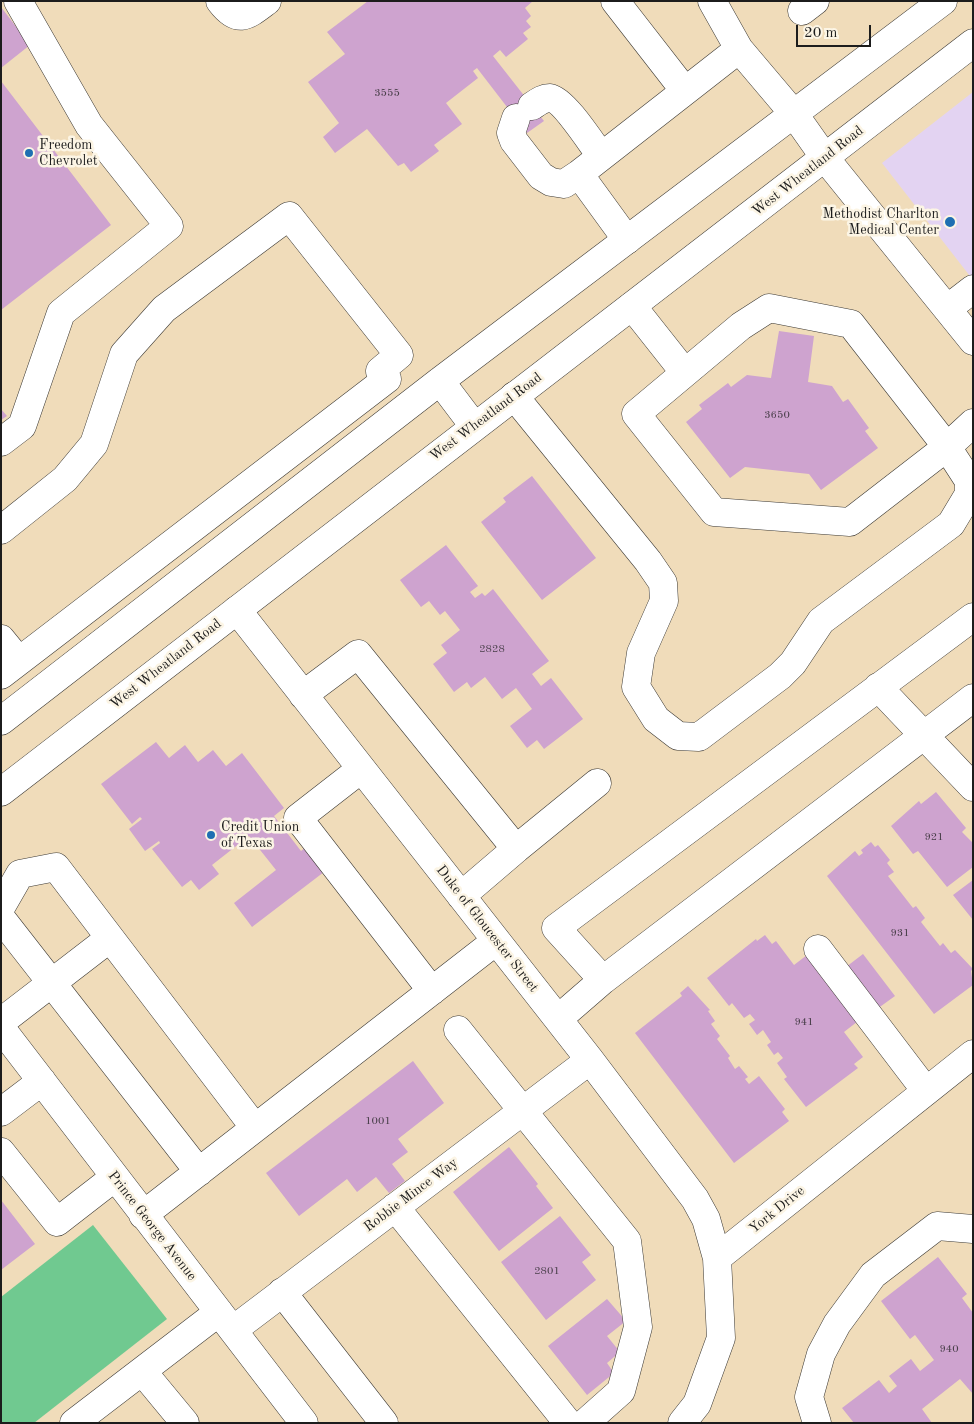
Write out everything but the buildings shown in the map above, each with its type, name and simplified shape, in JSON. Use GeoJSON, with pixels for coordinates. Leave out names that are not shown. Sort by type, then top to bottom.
{"type":"FeatureCollection","features":[{"type":"Feature","properties":{"kind":"street"},"geometry":{"type":"LineString","coordinates":[[1,442],[22,426],[61,313],[169,226],[89,124],[18,1]]}},
{"type":"Feature","properties":{"kind":"street"},"geometry":{"type":"LineString","coordinates":[[220,1],[228,11],[240,17],[248,16],[267,1]]}},
{"type":"Feature","properties":{"kind":"street"},"geometry":{"type":"LineString","coordinates":[[615,1],[685,91]]}},
{"type":"Feature","properties":{"kind":"street"},"geometry":{"type":"LineString","coordinates":[[712,1],[739,49],[794,114],[825,158],[973,341]]}},
{"type":"Feature","properties":{"kind":"street"},"geometry":{"type":"LineString","coordinates":[[1,721],[440,381],[943,1]]}},
{"type":"Feature","properties":{"kind":"street","name":"West Wheatland Road"},"geometry":{"type":"LineString","coordinates":[[1,792],[973,43]]}},
{"type":"Feature","properties":{"kind":"street"},"geometry":{"type":"LineString","coordinates":[[601,156],[561,104],[551,98],[541,100],[524,112],[511,133],[514,141],[541,176],[551,182],[564,184],[579,174],[739,49]]}},
{"type":"Feature","properties":{"kind":"street"},"geometry":{"type":"LineString","coordinates":[[579,174],[627,240]]}},
{"type":"Feature","properties":{"kind":"street"},"geometry":{"type":"LineString","coordinates":[[1,530],[65,479],[94,444],[124,354],[164,309],[288,216],[399,355],[380,371],[386,379],[10,668],[1,639]]}},
{"type":"Feature","properties":{"kind":"street"},"geometry":{"type":"LineString","coordinates":[[947,309],[973,289]]}},
{"type":"Feature","properties":{"kind":"street"},"geometry":{"type":"LineString","coordinates":[[632,306],[685,373]]}},
{"type":"Feature","properties":{"kind":"street"},"geometry":{"type":"LineString","coordinates":[[514,396],[648,561],[663,583],[664,601],[641,653],[636,687],[656,719],[678,736],[699,738],[780,676],[793,663],[821,621],[952,524],[970,494],[969,481],[947,447],[851,324],[768,308],[742,326],[636,414],[714,512],[850,522],[947,447],[973,423]]}},
{"type":"Feature","properties":{"kind":"street"},"geometry":{"type":"LineString","coordinates":[[440,381],[474,426]]}},
{"type":"Feature","properties":{"kind":"street","name":"Duke of Gloucester Street"},"geometry":{"type":"LineString","coordinates":[[237,610],[590,1060],[695,1199],[706,1219],[717,1258]]}},
{"type":"Feature","properties":{"kind":"street"},"geometry":{"type":"LineString","coordinates":[[602,980],[556,928],[973,617]]}},
{"type":"Feature","properties":{"kind":"street"},"geometry":{"type":"LineString","coordinates":[[303,695],[358,654],[516,849]]}},
{"type":"Feature","properties":{"kind":"street"},"geometry":{"type":"LineString","coordinates":[[878,687],[922,736],[973,787]]}},
{"type":"Feature","properties":{"kind":"street"},"geometry":{"type":"LineString","coordinates":[[558,1019],[602,980],[973,698]]}},
{"type":"Feature","properties":{"kind":"street"},"geometry":{"type":"LineString","coordinates":[[361,769],[298,818],[432,991]]}},
{"type":"Feature","properties":{"kind":"street"},"geometry":{"type":"LineString","coordinates":[[461,896],[597,783]]}},
{"type":"Feature","properties":{"kind":"street"},"geometry":{"type":"LineString","coordinates":[[1,907],[20,874],[56,867],[255,1128]]}},
{"type":"Feature","properties":{"kind":"street"},"geometry":{"type":"LineString","coordinates":[[1,918],[199,1172]]}},
{"type":"Feature","properties":{"kind":"street"},"geometry":{"type":"LineString","coordinates":[[1,1022],[110,938]]}},
{"type":"Feature","properties":{"kind":"street"},"geometry":{"type":"LineString","coordinates":[[143,1215],[496,941]]}},
{"type":"Feature","properties":{"kind":"street"},"geometry":{"type":"LineString","coordinates":[[818,949],[926,1091]]}},
{"type":"Feature","properties":{"kind":"street","name":"Prince George Avenue"},"geometry":{"type":"LineString","coordinates":[[1,1028],[304,1423]]}},
{"type":"Feature","properties":{"kind":"street"},"geometry":{"type":"LineString","coordinates":[[458,1030],[626,1241],[638,1327],[622,1391],[585,1423]]}},
{"type":"Feature","properties":{"kind":"street","name":"York Drive"},"geometry":{"type":"LineString","coordinates":[[717,1258],[973,1054]]}},
{"type":"Feature","properties":{"kind":"street","name":"Robbie Mince Way"},"geometry":{"type":"LineString","coordinates":[[74,1423],[142,1371],[226,1321],[282,1292],[590,1060]]}},
{"type":"Feature","properties":{"kind":"street"},"geometry":{"type":"LineString","coordinates":[[1,1112],[42,1081]]}},
{"type":"Feature","properties":{"kind":"street"},"geometry":{"type":"LineString","coordinates":[[1,1152],[57,1222],[115,1177]]}},
{"type":"Feature","properties":{"kind":"street"},"geometry":{"type":"LineString","coordinates":[[395,1207],[568,1423]]}},
{"type":"Feature","properties":{"kind":"street"},"geometry":{"type":"LineString","coordinates":[[817,1423],[809,1397],[821,1354],[837,1324],[873,1275],[937,1226],[973,1229]]}},
{"type":"Feature","properties":{"kind":"street"},"geometry":{"type":"LineString","coordinates":[[697,1416],[721,1338],[717,1258]]}},
{"type":"Feature","properties":{"kind":"street"},"geometry":{"type":"LineString","coordinates":[[282,1292],[384,1423]]}},
{"type":"Feature","properties":{"kind":"street"},"geometry":{"type":"LineString","coordinates":[[142,1371],[185,1423]]}},
{"type":"Feature","properties":{"kind":"shaded area","name":"Methodist Charlton Medical Center"},"geometry":{"type":"Polygon","coordinates":[[[973,92],[973,280],[882,163],[973,92]]]}},
{"type":"Feature","properties":{"kind":"green space"},"geometry":{"type":"Polygon","coordinates":[[[93,1225],[167,1319],[34,1423],[1,1423],[1,1297],[93,1225]]]}},
{"type":"Feature","properties":{"kind":"place","name":"Freedom Chevrolet"},"geometry":{"type":"Point","coordinates":[29,153]}},
{"type":"Feature","properties":{"kind":"place","name":"Methodist Charlton Medical Center"},"geometry":{"type":"Point","coordinates":[950,222]}},
{"type":"Feature","properties":{"kind":"place","name":"Credit Union of Texas"},"geometry":{"type":"Point","coordinates":[211,835]}}]}
